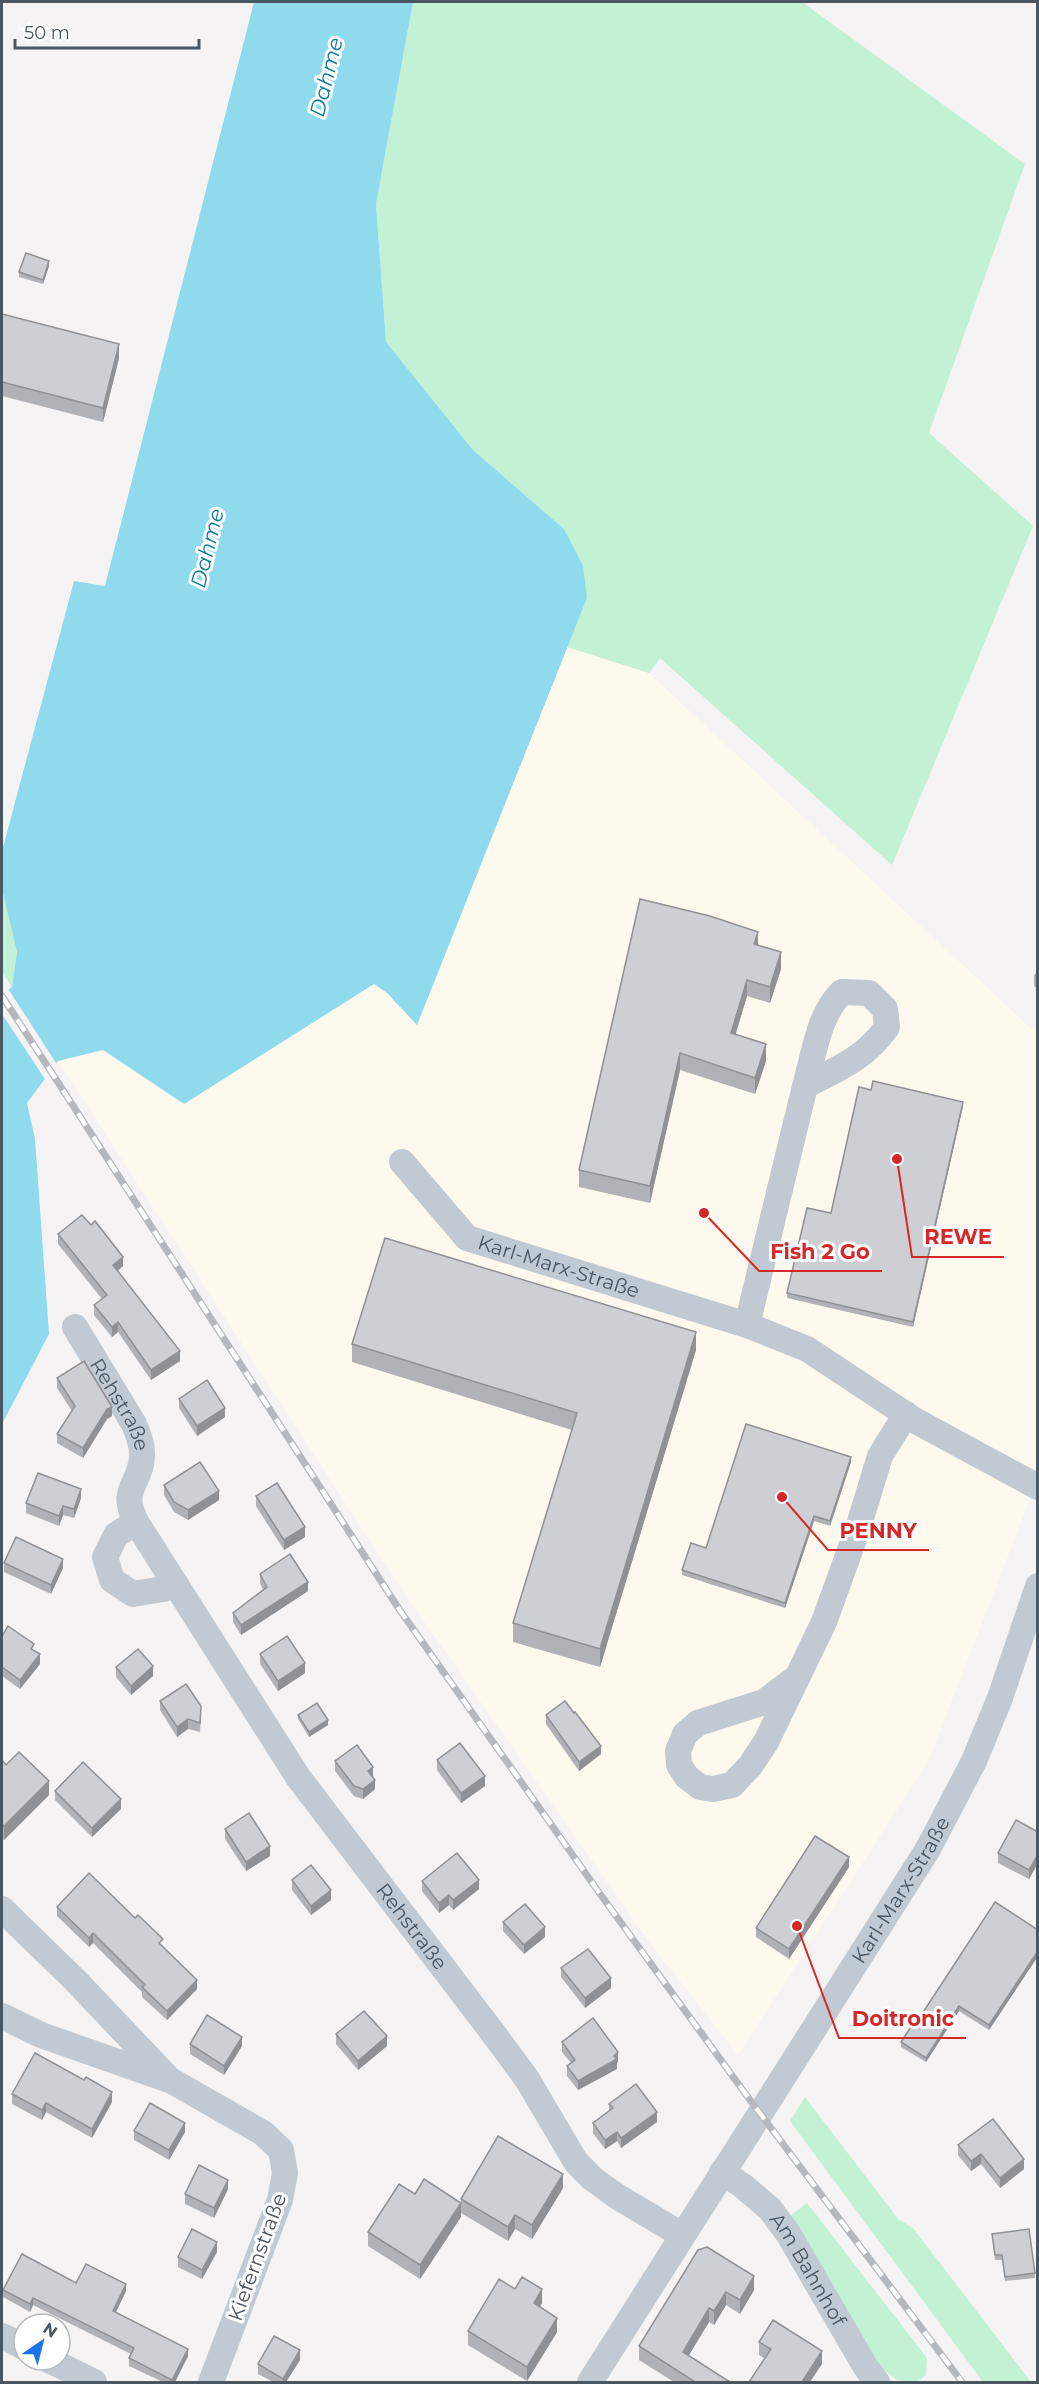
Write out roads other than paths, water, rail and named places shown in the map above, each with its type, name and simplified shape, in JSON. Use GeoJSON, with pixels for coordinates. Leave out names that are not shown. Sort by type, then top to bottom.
{"type":"FeatureCollection","features":[{"type":"Feature","properties":{"kind":"street"},"geometry":{"type":"LineString","coordinates":[[747,1325],[805,1086]]}},
{"type":"Feature","properties":{"kind":"street","name":"Karl-Marx-Straße"},"geometry":{"type":"LineString","coordinates":[[402,1162],[467,1238],[747,1325],[807,1349],[906,1414],[1038,1487]]}},
{"type":"Feature","properties":{"kind":"street","name":"Rehstraße"},"geometry":{"type":"LineString","coordinates":[[75,1328],[134,1424],[140,1439],[142,1458],[130,1491],[128,1506],[298,1777],[496,2037],[526,2079],[576,2162],[593,2179],[618,2197],[682,2235]]}},
{"type":"Feature","properties":{"kind":"street"},"geometry":{"type":"LineString","coordinates":[[797,1677],[764,1702],[698,1723],[685,1734],[678,1750],[679,1765],[687,1777],[700,1787],[713,1790],[732,1785],[750,1766],[766,1743],[824,1622],[858,1528],[880,1456],[906,1414]]}},
{"type":"Feature","properties":{"kind":"street"},"geometry":{"type":"LineString","coordinates":[[136,1522],[116,1535],[105,1557],[112,1580],[133,1594],[164,1589],[175,1583]]}},
{"type":"Feature","properties":{"kind":"street","name":"Karl-Marx-Straße"},"geometry":{"type":"LineString","coordinates":[[590,2382],[904,1887],[956,1796],[974,1761],[1000,1698],[1038,1586]]}},
{"type":"Feature","properties":{"kind":"street","name":"Kiefernstraße"},"geometry":{"type":"LineString","coordinates":[[2,1909],[76,1981],[172,2081]]}},
{"type":"Feature","properties":{"kind":"street","name":"Kiefernstraße"},"geometry":{"type":"LineString","coordinates":[[2,2016],[41,2035],[172,2081],[263,2133],[281,2150],[285,2174],[280,2200],[211,2382]]}},
{"type":"Feature","properties":{"kind":"street","name":"Am Bahnhof"},"geometry":{"type":"LineString","coordinates":[[722,2172],[770,2209],[789,2235],[865,2366],[877,2382]]}},
{"type":"Feature","properties":{"kind":"street"},"geometry":{"type":"LineString","coordinates":[[72,2371],[94,2382]]}},
{"type":"Feature","properties":{"kind":"water","name":"Dahme"},"geometry":{"type":"Polygon","coordinates":[[[254,2],[413,2],[376,204],[386,342],[473,450],[564,529],[583,566],[587,598],[417,1025],[387,993],[374,984],[184,1104],[103,1050],[58,1061],[27,1103],[35,1139],[49,1334],[2,1424],[2,994],[12,987],[17,952],[2,889],[2,851],[74,581],[105,586],[254,2]]]}},
{"type":"Feature","properties":{"kind":"railway"},"geometry":{"type":"LineString","coordinates":[[2,996],[399,1609],[603,1898],[750,2100],[962,2382]]}},
{"type":"Feature","properties":{"kind":"place","name":"REWE"},"geometry":{"type":"Point","coordinates":[897,1159]}},
{"type":"Feature","properties":{"kind":"place","name":"Fish 2 Go"},"geometry":{"type":"Point","coordinates":[704,1213]}},
{"type":"Feature","properties":{"kind":"place","name":"PENNY"},"geometry":{"type":"Point","coordinates":[782,1497]}},
{"type":"Feature","properties":{"kind":"place","name":"Doitronic"},"geometry":{"type":"Point","coordinates":[797,1926]}}]}
